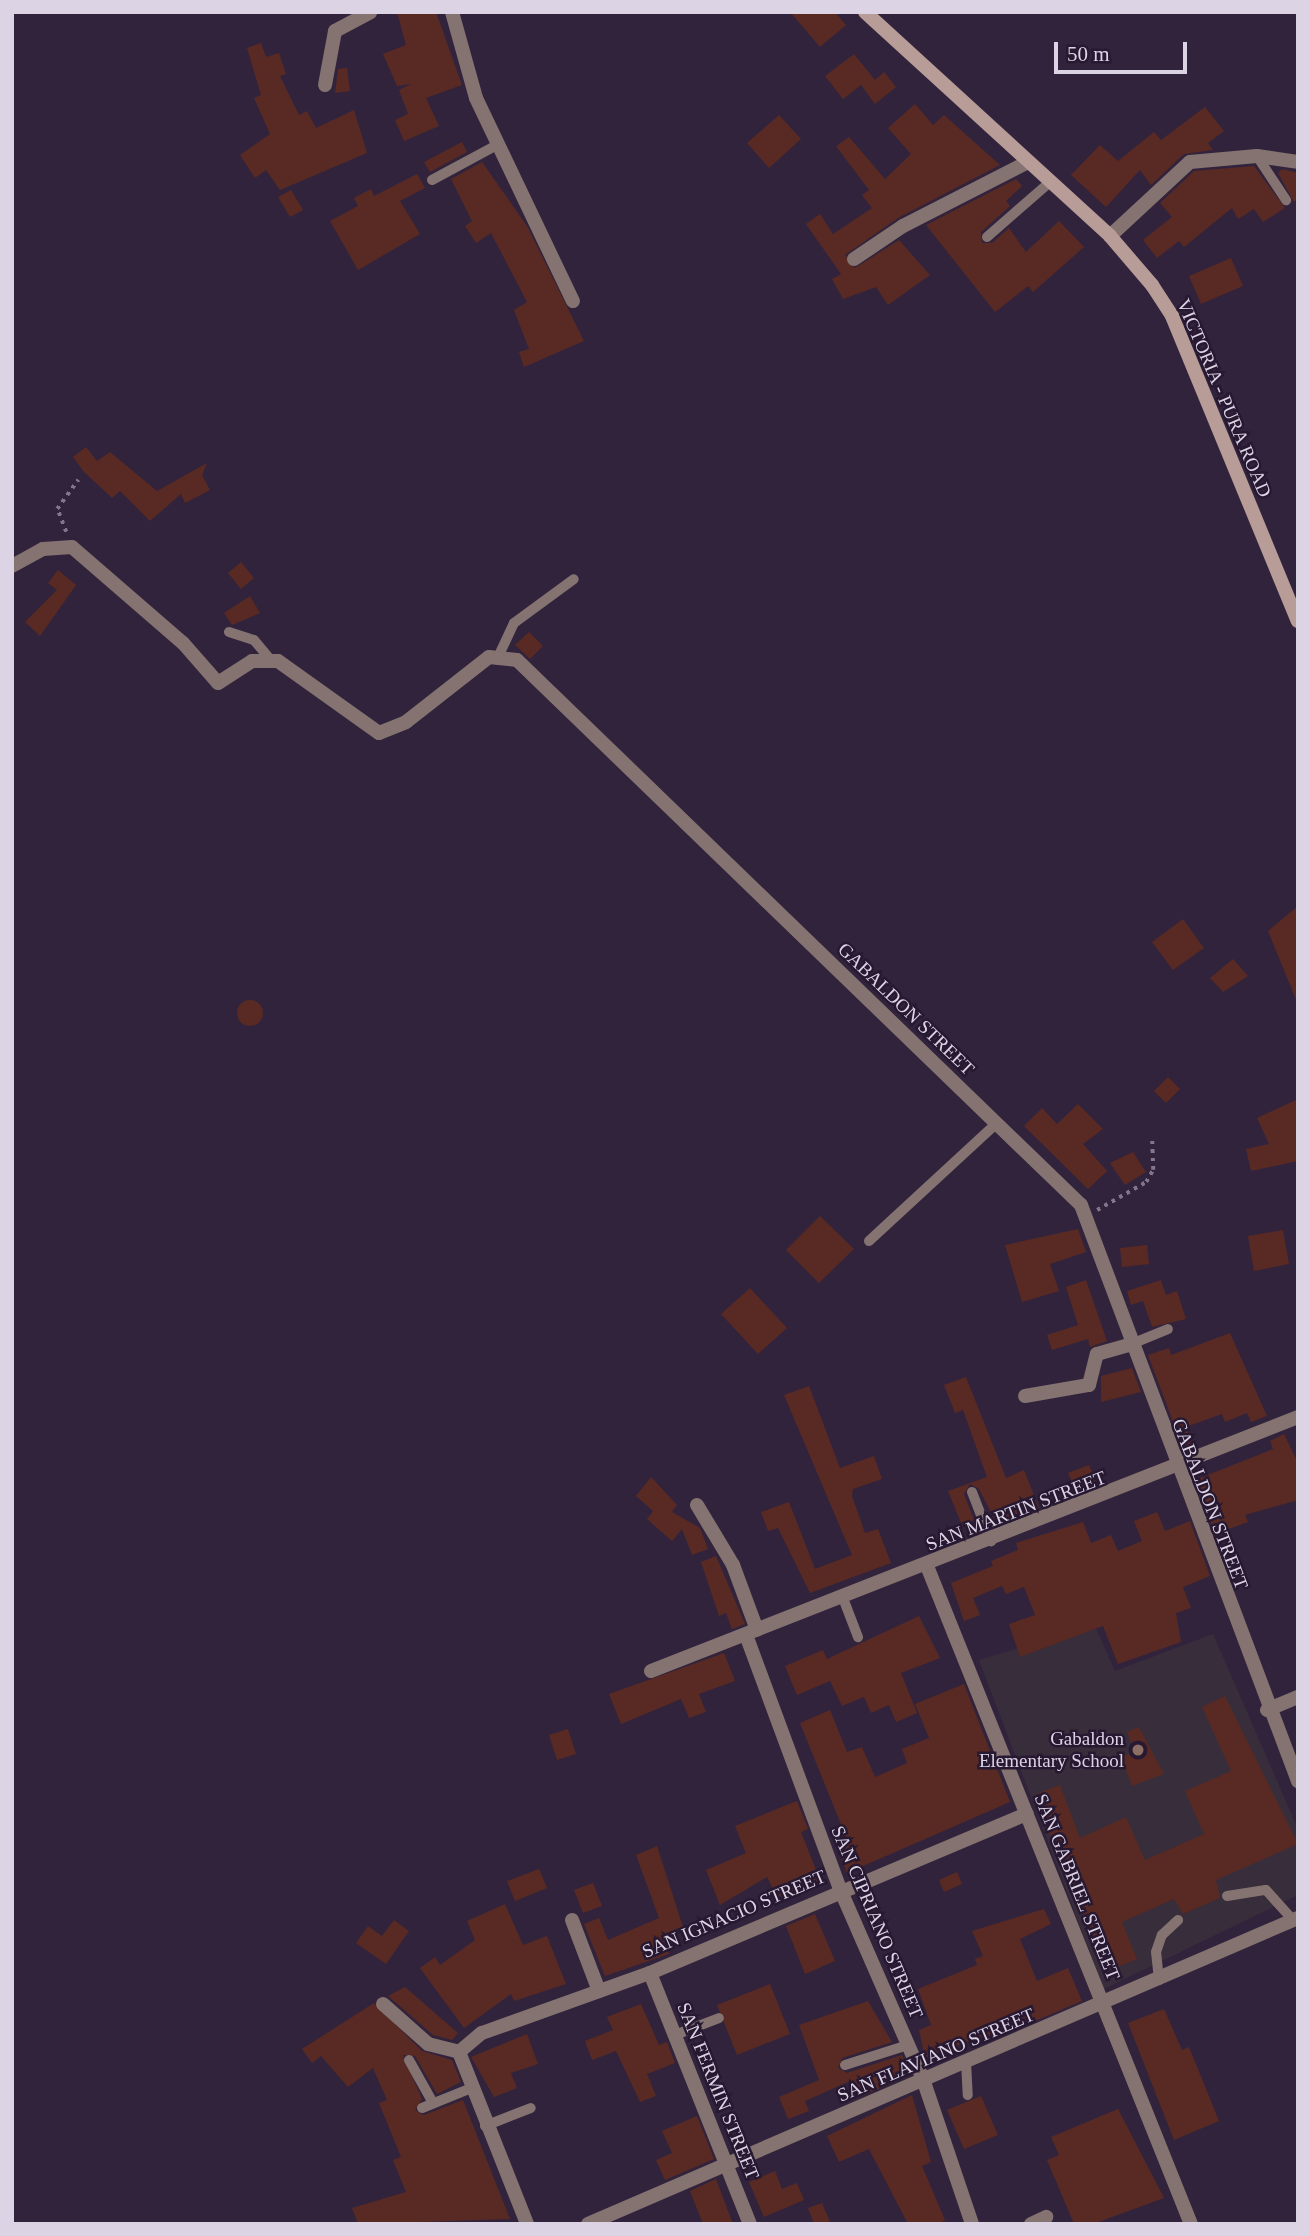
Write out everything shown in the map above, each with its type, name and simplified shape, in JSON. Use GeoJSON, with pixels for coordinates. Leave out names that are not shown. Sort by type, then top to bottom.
{"type":"FeatureCollection","features":[{"type":"Feature","properties":{"kind":"main road","name":"VICTORIA - PURA ROAD"},"geometry":{"type":"LineString","coordinates":[[865,12],[1110,236],[1172,316],[1298,621]]}},
{"type":"Feature","properties":{"kind":"street"},"geometry":{"type":"LineString","coordinates":[[326,85],[335,31],[370,12]]}},
{"type":"Feature","properties":{"kind":"street"},"geometry":{"type":"LineString","coordinates":[[452,12],[497,145],[572,301]]}},
{"type":"Feature","properties":{"kind":"street"},"geometry":{"type":"LineString","coordinates":[[1110,236],[1181,167],[1257,156],[1298,162]]}},
{"type":"Feature","properties":{"kind":"street"},"geometry":{"type":"LineString","coordinates":[[854,259],[903,226],[1028,162]]}},
{"type":"Feature","properties":{"kind":"street"},"geometry":{"type":"LineString","coordinates":[[12,566],[43,549],[72,547],[183,643],[218,683],[252,661],[271,660],[379,733],[406,722],[499,655]]}},
{"type":"Feature","properties":{"kind":"street","name":"GABALDON STREET"},"geometry":{"type":"LineString","coordinates":[[499,655],[517,660],[997,1123],[1086,1216],[1129,1345],[1267,1710],[1298,1781]]}},
{"type":"Feature","properties":{"kind":"street"},"geometry":{"type":"LineString","coordinates":[[1026,1396],[1089,1385],[1097,1354],[1129,1345]]}},
{"type":"Feature","properties":{"kind":"street","name":"SAN MARTIN STREET"},"geometry":{"type":"LineString","coordinates":[[651,1671],[1176,1469],[1298,1417]]}},
{"type":"Feature","properties":{"kind":"street","name":"SAN CIPRIANO STREET"},"geometry":{"type":"LineString","coordinates":[[697,1505],[733,1565],[751,1632],[840,1889],[923,2079],[972,2224]]}},
{"type":"Feature","properties":{"kind":"street","name":"SAN GABRIEL STREET"},"geometry":{"type":"LineString","coordinates":[[927,1566],[1191,2224]]}},
{"type":"Feature","properties":{"kind":"street"},"geometry":{"type":"LineString","coordinates":[[1267,1710],[1298,1697]]}},
{"type":"Feature","properties":{"kind":"street","name":"SAN IGNACIO STREET"},"geometry":{"type":"LineString","coordinates":[[459,2052],[482,2032],[650,1973],[840,1889],[1027,1814]]}},
{"type":"Feature","properties":{"kind":"street","name":"SAN FLAVIANO STREET"},"geometry":{"type":"LineString","coordinates":[[588,2224],[727,2167],[923,2079],[1104,2005],[1295,1919]]}},
{"type":"Feature","properties":{"kind":"street"},"geometry":{"type":"LineString","coordinates":[[572,1920],[599,1991]]}},
{"type":"Feature","properties":{"kind":"street","name":"SAN FERMIN STREET"},"geometry":{"type":"LineString","coordinates":[[650,1973],[750,2224]]}},
{"type":"Feature","properties":{"kind":"street"},"geometry":{"type":"LineString","coordinates":[[383,2004],[428,2044],[459,2052],[469,2089],[527,2224]]}},
{"type":"Feature","properties":{"kind":"street"},"geometry":{"type":"LineString","coordinates":[[1031,2224],[1046,2217]]}},
{"type":"Feature","properties":{"kind":"lane"},"geometry":{"type":"LineString","coordinates":[[432,180],[497,145]]}},
{"type":"Feature","properties":{"kind":"lane"},"geometry":{"type":"LineString","coordinates":[[1257,156],[1286,200]]}},
{"type":"Feature","properties":{"kind":"lane"},"geometry":{"type":"LineString","coordinates":[[987,237],[1050,182]]}},
{"type":"Feature","properties":{"kind":"lane"},"geometry":{"type":"LineString","coordinates":[[499,655],[514,623],[574,579]]}},
{"type":"Feature","properties":{"kind":"lane"},"geometry":{"type":"LineString","coordinates":[[229,632],[254,640],[271,660]]}},
{"type":"Feature","properties":{"kind":"lane"},"geometry":{"type":"LineString","coordinates":[[869,1241],[997,1123]]}},
{"type":"Feature","properties":{"kind":"lane"},"geometry":{"type":"LineString","coordinates":[[1129,1345],[1168,1329]]}},
{"type":"Feature","properties":{"kind":"lane"},"geometry":{"type":"LineString","coordinates":[[972,1492],[991,1541]]}},
{"type":"Feature","properties":{"kind":"lane"},"geometry":{"type":"LineString","coordinates":[[843,1598],[858,1637]]}},
{"type":"Feature","properties":{"kind":"lane"},"geometry":{"type":"LineString","coordinates":[[1227,1896],[1266,1890],[1295,1919]]}},
{"type":"Feature","properties":{"kind":"lane"},"geometry":{"type":"LineString","coordinates":[[1159,1980],[1156,1952],[1162,1935],[1178,1920]]}},
{"type":"Feature","properties":{"kind":"lane"},"geometry":{"type":"LineString","coordinates":[[675,2035],[719,2018]]}},
{"type":"Feature","properties":{"kind":"lane"},"geometry":{"type":"LineString","coordinates":[[845,2065],[908,2045]]}},
{"type":"Feature","properties":{"kind":"lane"},"geometry":{"type":"LineString","coordinates":[[409,2060],[428,2106],[469,2089]]}},
{"type":"Feature","properties":{"kind":"lane"},"geometry":{"type":"LineString","coordinates":[[966,2062],[968,2095]]}},
{"type":"Feature","properties":{"kind":"lane"},"geometry":{"type":"LineString","coordinates":[[485,2126],[531,2108]]}},
{"type":"Feature","properties":{"kind":"path"},"geometry":{"type":"LineString","coordinates":[[72,547],[57,509],[78,480]]}},
{"type":"Feature","properties":{"kind":"path"},"geometry":{"type":"LineString","coordinates":[[1086,1216],[1146,1182],[1153,1170],[1152,1138]]}},
{"type":"Feature","properties":{"kind":"shaded area","name":"Gabaldon Elementary School"},"geometry":{"type":"Polygon","coordinates":[[[1095,1626],[1115,1671],[1213,1634],[1298,1829],[1298,1895],[1104,1989],[979,1660],[1095,1626]]]}},
{"type":"Feature","properties":{"kind":"building"},"geometry":{"type":"Polygon","coordinates":[[[397,12],[436,12],[462,85],[426,98],[439,126],[404,141],[395,120],[408,114],[399,90],[411,84],[397,86],[383,54],[406,45],[397,12]]]}},
{"type":"Feature","properties":{"kind":"building"},"geometry":{"type":"Polygon","coordinates":[[[790,12],[835,12],[846,25],[820,47],[790,12]]]}},
{"type":"Feature","properties":{"kind":"building"},"geometry":{"type":"Polygon","coordinates":[[[261,43],[266,57],[279,53],[286,74],[280,76],[299,115],[307,111],[316,128],[354,110],[367,153],[280,190],[266,170],[255,178],[240,155],[270,134],[254,98],[261,95],[247,48],[261,43]]]}},
{"type":"Feature","properties":{"kind":"building"},"geometry":{"type":"Polygon","coordinates":[[[854,54],[875,80],[884,72],[896,87],[875,104],[861,85],[843,99],[825,76],[854,54]]]}},
{"type":"Feature","properties":{"kind":"building"},"geometry":{"type":"Polygon","coordinates":[[[347,68],[350,91],[335,93],[338,69],[347,68]]]}},
{"type":"Feature","properties":{"kind":"building"},"geometry":{"type":"Polygon","coordinates":[[[915,104],[933,125],[944,115],[1000,165],[898,218],[845,255],[855,268],[899,240],[930,275],[888,305],[876,287],[843,299],[832,279],[841,274],[806,224],[820,214],[833,234],[872,208],[862,195],[869,190],[836,146],[849,137],[885,179],[911,154],[888,128],[915,104]]]}},
{"type":"Feature","properties":{"kind":"building"},"geometry":{"type":"Polygon","coordinates":[[[1205,107],[1224,131],[1208,143],[1213,150],[1184,154],[1151,185],[1140,170],[1106,207],[1071,175],[1100,145],[1118,161],[1154,132],[1161,140],[1205,107]]]}},
{"type":"Feature","properties":{"kind":"building"},"geometry":{"type":"Polygon","coordinates":[[[779,115],[801,139],[769,168],[747,143],[779,115]]]}},
{"type":"Feature","properties":{"kind":"building"},"geometry":{"type":"Polygon","coordinates":[[[462,142],[467,152],[430,172],[424,162],[462,142]]]}},
{"type":"Feature","properties":{"kind":"building"},"geometry":{"type":"Polygon","coordinates":[[[482,162],[527,226],[584,341],[524,367],[519,352],[529,349],[514,310],[527,302],[491,233],[476,243],[465,226],[472,221],[451,179],[482,162]]]}},
{"type":"Feature","properties":{"kind":"building"},"geometry":{"type":"Polygon","coordinates":[[[1254,166],[1285,208],[1263,222],[1254,209],[1238,219],[1232,208],[1184,247],[1179,241],[1157,258],[1143,240],[1172,217],[1160,203],[1194,171],[1254,166]]]}},
{"type":"Feature","properties":{"kind":"building"},"geometry":{"type":"Polygon","coordinates":[[[1282,169],[1298,173],[1298,198],[1294,202],[1278,173],[1282,169]]]}},
{"type":"Feature","properties":{"kind":"building"},"geometry":{"type":"Polygon","coordinates":[[[417,174],[425,188],[400,201],[420,234],[358,270],[330,221],[358,206],[354,198],[371,189],[374,196],[417,174]]]}},
{"type":"Feature","properties":{"kind":"building"},"geometry":{"type":"Polygon","coordinates":[[[1016,179],[1022,186],[1006,201],[1010,206],[981,232],[982,243],[992,243],[1009,228],[1026,252],[1059,221],[1084,247],[1033,292],[1028,286],[995,312],[926,225],[1016,179]]]}},
{"type":"Feature","properties":{"kind":"building"},"geometry":{"type":"Polygon","coordinates":[[[291,190],[303,210],[290,217],[278,197],[291,190]]]}},
{"type":"Feature","properties":{"kind":"building"},"geometry":{"type":"Polygon","coordinates":[[[1231,258],[1243,286],[1201,304],[1189,276],[1231,258]]]}},
{"type":"Feature","properties":{"kind":"building"},"geometry":{"type":"Polygon","coordinates":[[[86,447],[97,461],[110,452],[157,491],[207,463],[202,475],[210,490],[185,503],[181,494],[150,521],[120,491],[112,498],[84,472],[73,457],[86,447]]]}},
{"type":"Feature","properties":{"kind":"building"},"geometry":{"type":"Polygon","coordinates":[[[241,562],[254,578],[241,589],[228,573],[241,562]]]}},
{"type":"Feature","properties":{"kind":"building"},"geometry":{"type":"Polygon","coordinates":[[[58,570],[76,585],[40,636],[25,622],[57,590],[48,583],[58,570]]]}},
{"type":"Feature","properties":{"kind":"building"},"geometry":{"type":"Polygon","coordinates":[[[250,596],[260,613],[232,625],[224,613],[250,596]]]}},
{"type":"Feature","properties":{"kind":"building"},"geometry":{"type":"Polygon","coordinates":[[[529,632],[543,646],[530,659],[515,645],[529,632]]]}},
{"type":"Feature","properties":{"kind":"building"},"geometry":{"type":"Polygon","coordinates":[[[1298,906],[1298,1002],[1297,1002],[1268,931],[1298,906]]]}},
{"type":"Feature","properties":{"kind":"building"},"geometry":{"type":"Polygon","coordinates":[[[1183,919],[1204,948],[1173,970],[1152,942],[1183,919]]]}},
{"type":"Feature","properties":{"kind":"building"},"geometry":{"type":"Polygon","coordinates":[[[1233,959],[1248,976],[1223,992],[1210,978],[1233,959]]]}},
{"type":"Feature","properties":{"kind":"building"},"geometry":{"type":"Polygon","coordinates":[[[250,1000],[259,1004],[263,1013],[259,1022],[250,1026],[241,1022],[237,1013],[241,1004],[250,1000]]]}},
{"type":"Feature","properties":{"kind":"building"},"geometry":{"type":"Polygon","coordinates":[[[1168,1077],[1180,1089],[1166,1103],[1154,1091],[1168,1077]]]}},
{"type":"Feature","properties":{"kind":"building"},"geometry":{"type":"Polygon","coordinates":[[[1298,1099],[1298,1161],[1251,1171],[1246,1149],[1269,1144],[1257,1118],[1298,1099]]]}},
{"type":"Feature","properties":{"kind":"building"},"geometry":{"type":"Polygon","coordinates":[[[1078,1104],[1103,1129],[1083,1144],[1107,1171],[1088,1189],[1024,1126],[1042,1108],[1057,1124],[1078,1104]]]}},
{"type":"Feature","properties":{"kind":"building"},"geometry":{"type":"Polygon","coordinates":[[[1133,1152],[1146,1172],[1125,1185],[1110,1163],[1133,1152]]]}},
{"type":"Feature","properties":{"kind":"building"},"geometry":{"type":"Polygon","coordinates":[[[820,1216],[854,1249],[819,1283],[786,1250],[820,1216]]]}},
{"type":"Feature","properties":{"kind":"building"},"geometry":{"type":"Polygon","coordinates":[[[1078,1229],[1086,1252],[1050,1264],[1059,1291],[1022,1302],[1005,1245],[1078,1229]]]}},
{"type":"Feature","properties":{"kind":"building"},"geometry":{"type":"Polygon","coordinates":[[[1283,1230],[1289,1264],[1254,1271],[1248,1236],[1283,1230]]]}},
{"type":"Feature","properties":{"kind":"building"},"geometry":{"type":"Polygon","coordinates":[[[1147,1245],[1149,1264],[1122,1267],[1120,1248],[1147,1245]]]}},
{"type":"Feature","properties":{"kind":"building"},"geometry":{"type":"Polygon","coordinates":[[[1086,1280],[1107,1341],[1090,1347],[1088,1339],[1052,1350],[1047,1335],[1078,1325],[1066,1287],[1086,1280]]]}},
{"type":"Feature","properties":{"kind":"building"},"geometry":{"type":"Polygon","coordinates":[[[1161,1280],[1166,1295],[1177,1291],[1186,1319],[1152,1327],[1143,1301],[1131,1305],[1127,1291],[1161,1280]]]}},
{"type":"Feature","properties":{"kind":"building"},"geometry":{"type":"Polygon","coordinates":[[[750,1288],[787,1328],[758,1354],[721,1314],[750,1288]]]}},
{"type":"Feature","properties":{"kind":"building"},"geometry":{"type":"Polygon","coordinates":[[[1230,1333],[1267,1416],[1251,1422],[1247,1413],[1225,1422],[1222,1414],[1186,1427],[1194,1448],[1184,1451],[1148,1355],[1169,1348],[1171,1355],[1230,1333]]]}},
{"type":"Feature","properties":{"kind":"building"},"geometry":{"type":"Polygon","coordinates":[[[1132,1368],[1141,1392],[1101,1402],[1101,1376],[1132,1368]]]}},
{"type":"Feature","properties":{"kind":"building"},"geometry":{"type":"Polygon","coordinates":[[[966,1377],[1006,1478],[1024,1470],[1039,1508],[995,1520],[979,1489],[970,1484],[964,1494],[974,1520],[962,1525],[948,1491],[987,1477],[963,1410],[955,1413],[944,1385],[966,1377]]]}},
{"type":"Feature","properties":{"kind":"building"},"geometry":{"type":"Polygon","coordinates":[[[809,1386],[840,1468],[874,1456],[882,1479],[853,1489],[852,1496],[865,1533],[878,1529],[891,1563],[810,1593],[778,1528],[768,1531],[761,1512],[789,1502],[815,1569],[852,1555],[784,1395],[809,1386]]]}},
{"type":"Feature","properties":{"kind":"building"},"geometry":{"type":"Polygon","coordinates":[[[1284,1434],[1298,1463],[1298,1500],[1245,1515],[1248,1522],[1215,1534],[1195,1480],[1273,1449],[1270,1441],[1284,1434]]]}},
{"type":"Feature","properties":{"kind":"building"},"geometry":{"type":"Polygon","coordinates":[[[1089,1465],[1096,1482],[1075,1489],[1068,1473],[1089,1465]]]}},
{"type":"Feature","properties":{"kind":"building"},"geometry":{"type":"Polygon","coordinates":[[[651,1477],[677,1505],[672,1512],[700,1528],[708,1549],[692,1555],[682,1529],[672,1541],[647,1519],[653,1511],[636,1496],[651,1477]]]}},
{"type":"Feature","properties":{"kind":"building"},"geometry":{"type":"Polygon","coordinates":[[[1157,1512],[1165,1531],[1190,1521],[1210,1576],[1183,1587],[1191,1608],[1176,1613],[1181,1642],[1118,1664],[1103,1626],[1020,1657],[1009,1624],[1035,1615],[1024,1587],[1006,1594],[1002,1586],[973,1598],[980,1615],[964,1621],[951,1583],[993,1566],[991,1561],[1018,1550],[1016,1543],[1083,1522],[1091,1543],[1111,1535],[1118,1551],[1142,1541],[1134,1521],[1157,1512]]]}},
{"type":"Feature","properties":{"kind":"building"},"geometry":{"type":"Polygon","coordinates":[[[716,1556],[745,1624],[732,1629],[726,1613],[719,1616],[701,1562],[716,1556]]]}},
{"type":"Feature","properties":{"kind":"building"},"geometry":{"type":"Polygon","coordinates":[[[919,1616],[940,1658],[901,1673],[917,1713],[896,1722],[889,1705],[871,1713],[864,1697],[842,1706],[830,1681],[797,1695],[785,1666],[823,1650],[827,1659],[919,1616]]]}},
{"type":"Feature","properties":{"kind":"building"},"geometry":{"type":"Polygon","coordinates":[[[724,1653],[735,1681],[699,1694],[706,1712],[689,1718],[681,1699],[621,1724],[609,1694],[724,1653]]]}},
{"type":"Feature","properties":{"kind":"building"},"geometry":{"type":"Polygon","coordinates":[[[964,1684],[1010,1802],[847,1873],[836,1844],[847,1839],[800,1723],[830,1710],[847,1752],[862,1747],[875,1777],[907,1763],[902,1749],[929,1738],[915,1704],[964,1684]]]}},
{"type":"Feature","properties":{"kind":"building"},"geometry":{"type":"Polygon","coordinates":[[[1225,1696],[1298,1844],[1216,1880],[1220,1898],[1183,1914],[1174,1899],[1122,1922],[1137,1959],[1118,1967],[1104,1934],[1093,1938],[1034,1795],[1060,1785],[1080,1838],[1126,1817],[1145,1860],[1204,1834],[1185,1791],[1231,1771],[1202,1707],[1225,1696]]]}},
{"type":"Feature","properties":{"kind":"building"},"geometry":{"type":"Polygon","coordinates":[[[1139,1727],[1164,1774],[1132,1786],[1121,1757],[1135,1752],[1127,1732],[1139,1727]]]}},
{"type":"Feature","properties":{"kind":"building"},"geometry":{"type":"Polygon","coordinates":[[[568,1729],[576,1754],[557,1760],[549,1735],[568,1729]]]}},
{"type":"Feature","properties":{"kind":"building"},"geometry":{"type":"Polygon","coordinates":[[[797,1801],[808,1829],[801,1832],[820,1880],[777,1897],[767,1877],[720,1905],[706,1870],[746,1853],[735,1826],[797,1801]]]}},
{"type":"Feature","properties":{"kind":"building"},"geometry":{"type":"Polygon","coordinates":[[[657,1846],[683,1927],[661,1935],[669,1954],[605,1976],[584,1924],[599,1918],[608,1940],[659,1918],[636,1855],[657,1846]]]}},
{"type":"Feature","properties":{"kind":"building"},"geometry":{"type":"Polygon","coordinates":[[[539,1869],[547,1888],[515,1901],[507,1881],[539,1869]]]}},
{"type":"Feature","properties":{"kind":"building"},"geometry":{"type":"Polygon","coordinates":[[[957,1872],[962,1884],[944,1892],[939,1880],[957,1872]]]}},
{"type":"Feature","properties":{"kind":"building"},"geometry":{"type":"Polygon","coordinates":[[[593,1883],[602,1906],[583,1913],[574,1890],[593,1883]]]}},
{"type":"Feature","properties":{"kind":"building"},"geometry":{"type":"Polygon","coordinates":[[[505,1904],[523,1945],[547,1936],[566,1984],[514,2001],[511,1994],[464,2028],[420,1968],[435,1957],[440,1965],[475,1940],[467,1921],[505,1904]]]}},
{"type":"Feature","properties":{"kind":"building"},"geometry":{"type":"Polygon","coordinates":[[[1044,1909],[1051,1924],[1020,1939],[1037,1981],[1068,1968],[1082,2001],[990,2040],[988,2034],[925,2058],[919,2030],[931,2025],[918,1989],[977,1965],[975,1959],[983,1956],[972,1931],[1044,1909]]]}},
{"type":"Feature","properties":{"kind":"building"},"geometry":{"type":"Polygon","coordinates":[[[815,1914],[835,1961],[805,1974],[786,1926],[815,1914]]]}},
{"type":"Feature","properties":{"kind":"building"},"geometry":{"type":"Polygon","coordinates":[[[394,1920],[409,1931],[386,1964],[356,1943],[368,1926],[382,1936],[394,1920]]]}},
{"type":"Feature","properties":{"kind":"building"},"geometry":{"type":"Polygon","coordinates":[[[770,1984],[790,2034],[737,2055],[717,2005],[770,1984]]]}},
{"type":"Feature","properties":{"kind":"building"},"geometry":{"type":"Polygon","coordinates":[[[405,1987],[458,2033],[452,2040],[433,2035],[388,1996],[405,1987]]]}},
{"type":"Feature","properties":{"kind":"building"},"geometry":{"type":"Polygon","coordinates":[[[868,2001],[892,2042],[842,2058],[838,2068],[847,2073],[902,2055],[910,2075],[862,2096],[850,2081],[805,2101],[809,2111],[788,2119],[779,2097],[819,2080],[799,2025],[868,2001]]]}},
{"type":"Feature","properties":{"kind":"building"},"geometry":{"type":"Polygon","coordinates":[[[374,2003],[422,2051],[452,2060],[461,2082],[437,2094],[415,2056],[403,2055],[422,2099],[415,2110],[424,2115],[463,2100],[510,2219],[358,2224],[352,2208],[406,2192],[393,2160],[401,2157],[379,2103],[387,2100],[373,2068],[348,2087],[321,2056],[312,2063],[302,2049],[374,2003]]]}},
{"type":"Feature","properties":{"kind":"building"},"geometry":{"type":"Polygon","coordinates":[[[641,2004],[659,2045],[667,2042],[675,2063],[647,2074],[656,2096],[640,2102],[616,2051],[592,2060],[585,2041],[613,2030],[607,2017],[641,2004]]]}},
{"type":"Feature","properties":{"kind":"building"},"geometry":{"type":"Polygon","coordinates":[[[1164,2009],[1182,2050],[1189,2047],[1219,2121],[1174,2140],[1128,2023],[1164,2009]]]}},
{"type":"Feature","properties":{"kind":"building"},"geometry":{"type":"Polygon","coordinates":[[[527,2034],[538,2064],[511,2073],[517,2088],[494,2097],[471,2057],[527,2034]]]}},
{"type":"Feature","properties":{"kind":"building"},"geometry":{"type":"Polygon","coordinates":[[[912,2095],[931,2162],[922,2166],[945,2220],[936,2224],[908,2224],[869,2149],[839,2162],[827,2136],[912,2095]]]}},
{"type":"Feature","properties":{"kind":"building"},"geometry":{"type":"Polygon","coordinates":[[[981,2096],[998,2135],[964,2149],[947,2110],[981,2096]]]}},
{"type":"Feature","properties":{"kind":"building"},"geometry":{"type":"Polygon","coordinates":[[[1118,2109],[1164,2198],[1093,2224],[1074,2224],[1047,2160],[1059,2155],[1051,2137],[1118,2109]]]}},
{"type":"Feature","properties":{"kind":"building"},"geometry":{"type":"Polygon","coordinates":[[[697,2116],[714,2159],[665,2180],[656,2160],[672,2153],[662,2131],[697,2116]]]}},
{"type":"Feature","properties":{"kind":"building"},"geometry":{"type":"Polygon","coordinates":[[[775,2171],[782,2189],[797,2183],[804,2200],[764,2217],[749,2182],[775,2171]]]}},
{"type":"Feature","properties":{"kind":"building"},"geometry":{"type":"Polygon","coordinates":[[[716,2179],[733,2224],[703,2224],[690,2191],[716,2179]]]}},
{"type":"Feature","properties":{"kind":"building"},"geometry":{"type":"Polygon","coordinates":[[[822,2203],[831,2224],[814,2224],[808,2208],[822,2203]]]}},
{"type":"Feature","properties":{"kind":"place","name":"Gabaldon Elementary School"},"geometry":{"type":"Point","coordinates":[1138,1750]}}]}
